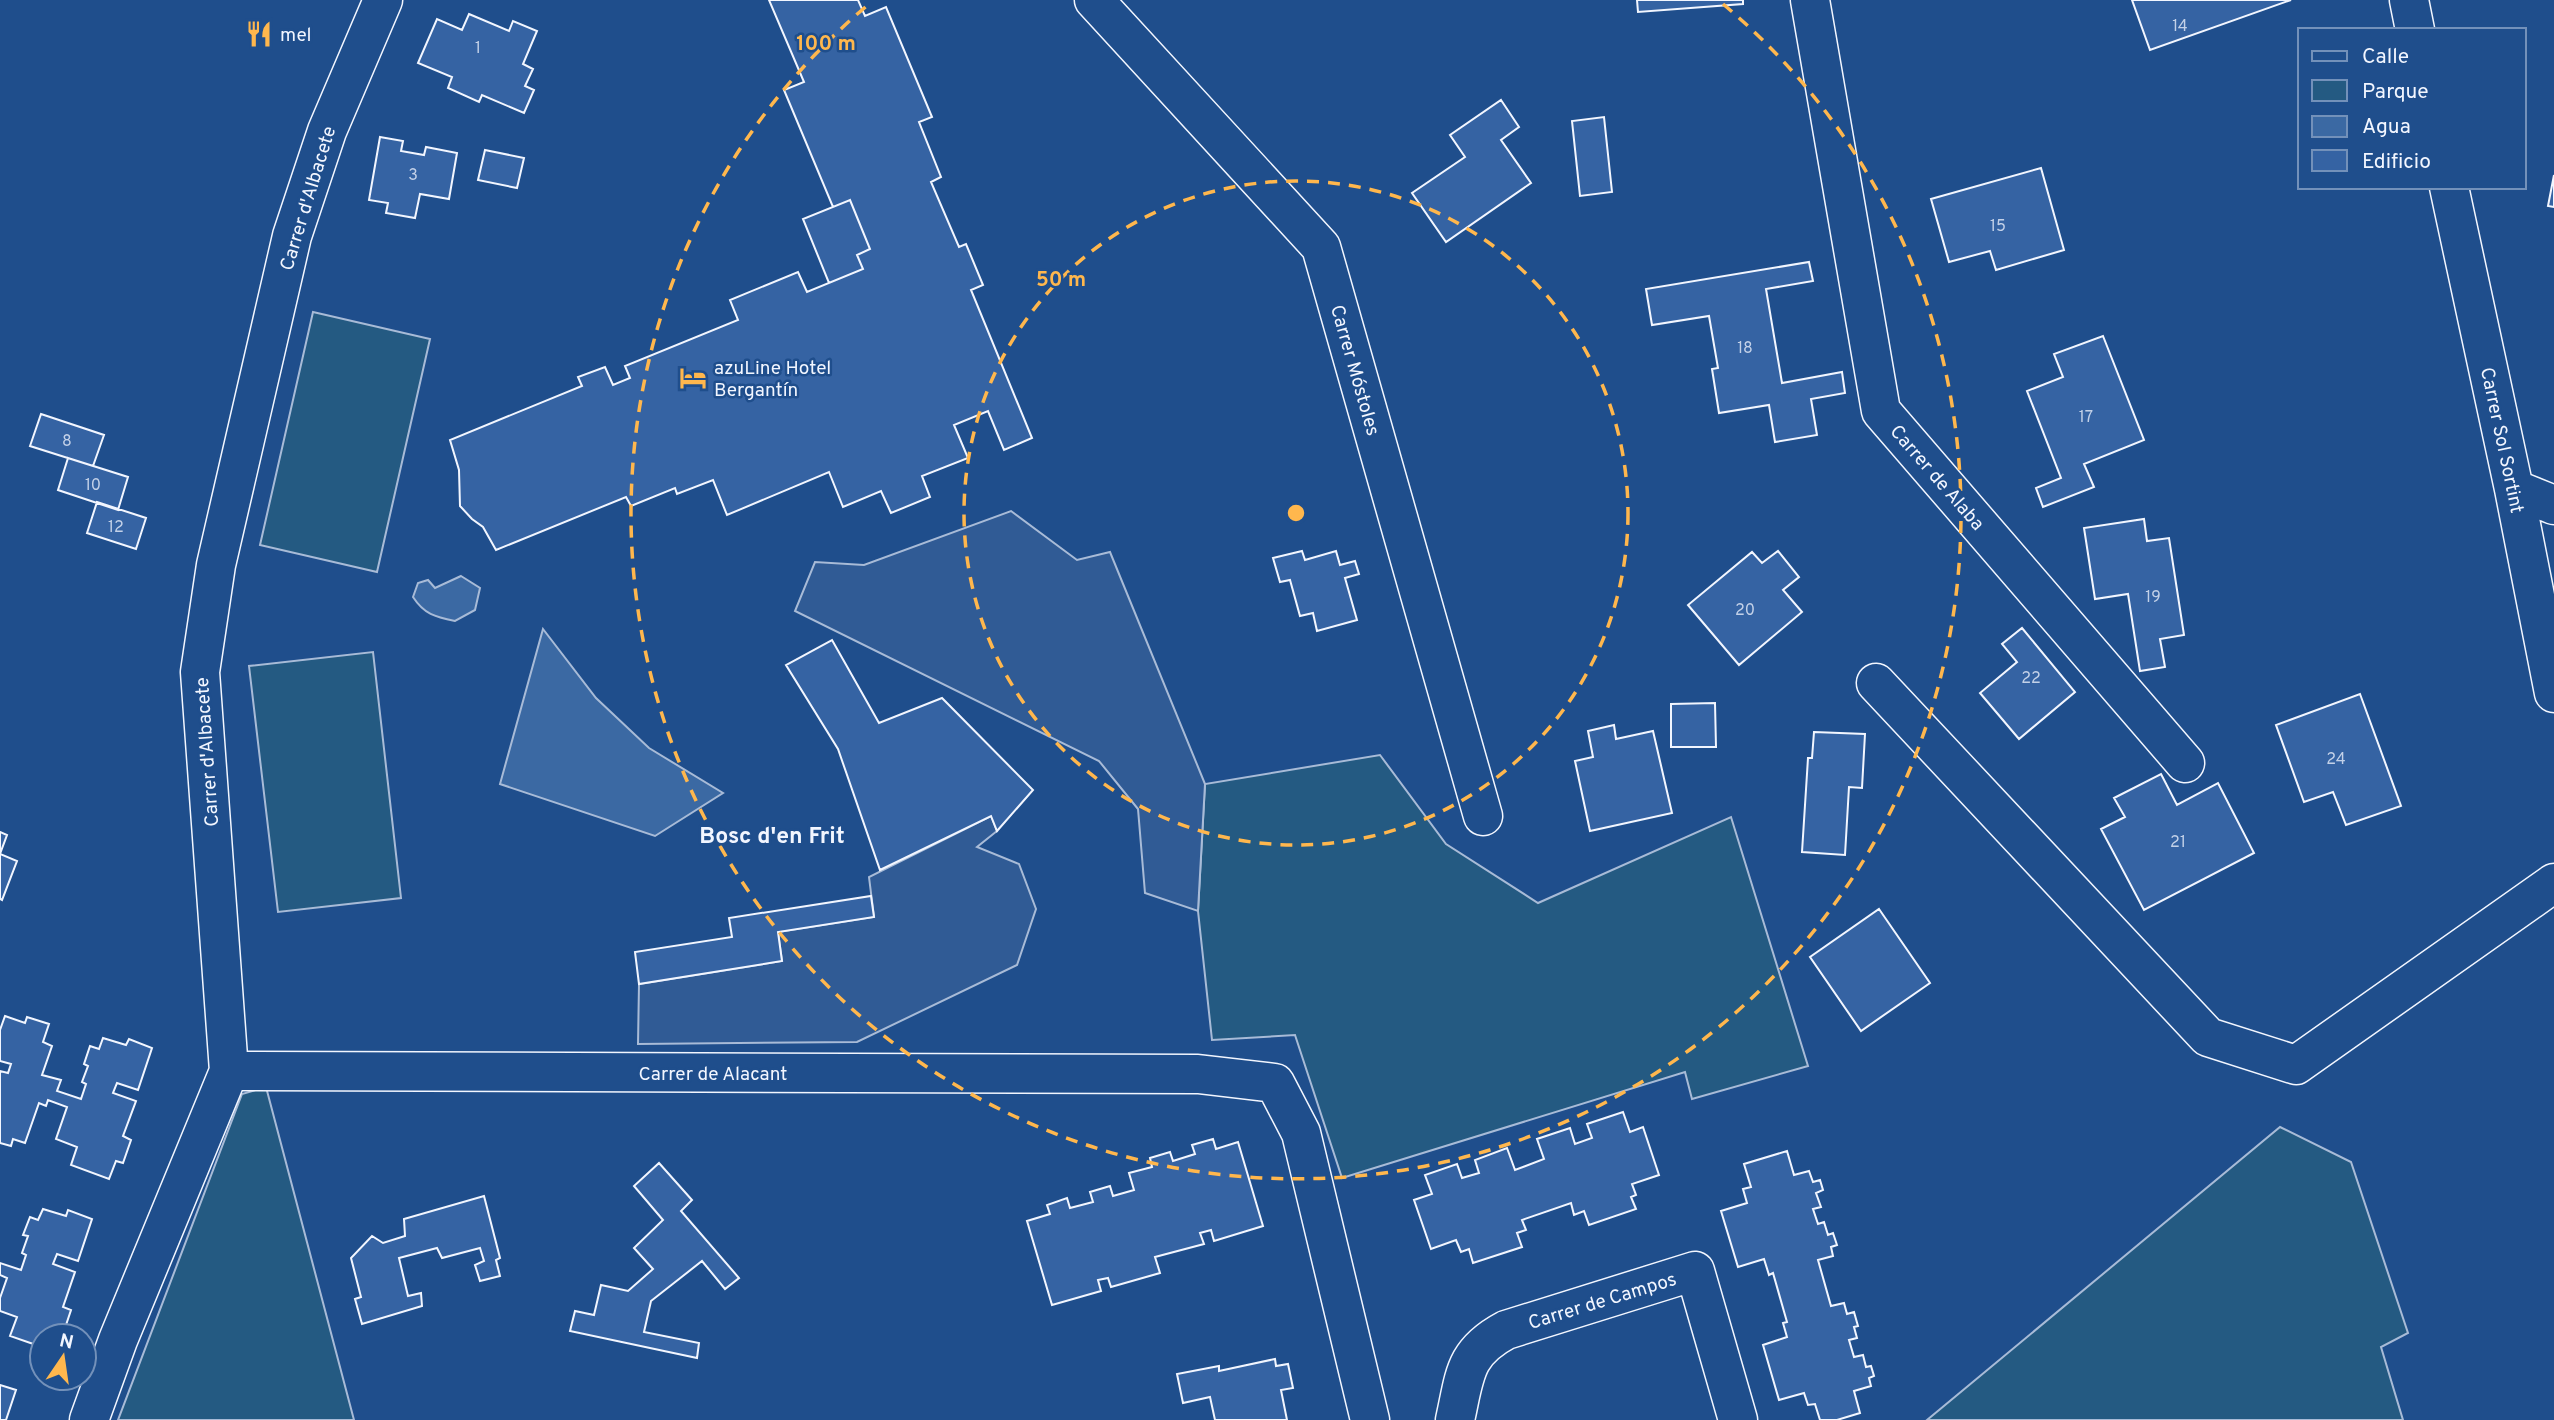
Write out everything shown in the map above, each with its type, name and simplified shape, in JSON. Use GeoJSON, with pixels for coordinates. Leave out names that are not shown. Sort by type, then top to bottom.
{"type":"FeatureCollection","features":[{"type":"Feature","properties":{"kind":"street","name":"Carrer d'Albacete"},"geometry":{"type":"LineString","coordinates":[[89,1420],[118,1340],[229,1071],[200,672],[216,565],[292,236],[327,131],[383,0]]}},
{"type":"Feature","properties":{"kind":"street","name":"Carrer Móstoles"},"geometry":{"type":"LineString","coordinates":[[1094,0],[1321,247],[1483,816]]}},
{"type":"Feature","properties":{"kind":"street","name":"Carrer de Alaba"},"geometry":{"type":"LineString","coordinates":[[1810,0],[1881,411],[2185,763]]}},
{"type":"Feature","properties":{"kind":"street"},"geometry":{"type":"LineString","coordinates":[[2409,0],[2415,28]]}},
{"type":"Feature","properties":{"kind":"street","name":"Carrer Sol Sortint"},"geometry":{"type":"LineString","coordinates":[[2449,189],[2514,489],[2554,693]]}},
{"type":"Feature","properties":{"kind":"street"},"geometry":{"type":"LineString","coordinates":[[2514,489],[2554,505]]}},
{"type":"Feature","properties":{"kind":"street"},"geometry":{"type":"LineString","coordinates":[[1876,683],[2208,1037],[2296,1065],[2554,883]]}},
{"type":"Feature","properties":{"kind":"street","name":"Carrer de Alacant"},"geometry":{"type":"LineString","coordinates":[[229,1071],[1198,1074],[1275,1083],[1301,1133],[1370,1420]]}},
{"type":"Feature","properties":{"kind":"street","name":"Carrer de Campos"},"geometry":{"type":"LineString","coordinates":[[1455,1420],[1465,1372],[1480,1347],[1492,1338],[1506,1330],[1695,1271],[1738,1420]]}},
{"type":"Feature","properties":{"kind":"green space"},"geometry":{"type":"Polygon","coordinates":[[[313,312],[430,339],[377,572],[260,545],[313,312]]]}},
{"type":"Feature","properties":{"kind":"green space"},"geometry":{"type":"Polygon","coordinates":[[[373,652],[401,898],[278,912],[249,666],[373,652]]]}},
{"type":"Feature","properties":{"kind":"green space"},"geometry":{"type":"Polygon","coordinates":[[[1380,755],[1446,844],[1538,903],[1731,817],[1808,1066],[1692,1099],[1685,1072],[1342,1178],[1295,1035],[1212,1040],[1198,911],[1205,784],[1380,755]]]}},
{"type":"Feature","properties":{"kind":"green space"},"geometry":{"type":"Polygon","coordinates":[[[266,1087],[354,1420],[118,1420],[242,1094],[266,1087]]]}},
{"type":"Feature","properties":{"kind":"green space"},"geometry":{"type":"Polygon","coordinates":[[[2280,1127],[2351,1162],[2408,1333],[2381,1347],[2403,1420],[1927,1420],[2280,1127]]]}},
{"type":"Feature","properties":{"kind":"shaded area"},"geometry":{"type":"Polygon","coordinates":[[[1011,511],[1077,560],[1110,552],[1205,784],[1198,911],[1145,893],[1138,809],[1099,761],[795,611],[815,562],[864,565],[1011,511]]]}},
{"type":"Feature","properties":{"kind":"shaded area"},"geometry":{"type":"Polygon","coordinates":[[[991,816],[997,831],[977,847],[1019,864],[1036,909],[1017,965],[857,1042],[638,1044],[639,984],[782,961],[778,932],[874,917],[869,877],[991,816]]]}},
{"type":"Feature","properties":{"kind":"water"},"geometry":{"type":"Polygon","coordinates":[[[461,576],[480,588],[475,610],[455,621],[431,614],[413,597],[418,583],[428,580],[435,588],[461,576]]]}},
{"type":"Feature","properties":{"kind":"water"},"geometry":{"type":"Polygon","coordinates":[[[543,629],[596,698],[649,748],[723,793],[655,836],[500,784],[543,629]]]}},
{"type":"Feature","properties":{"kind":"building"},"geometry":{"type":"Polygon","coordinates":[[[769,0],[858,0],[865,16],[886,7],[932,117],[919,122],[941,177],[931,182],[959,247],[966,244],[983,285],[971,290],[1032,438],[1004,450],[988,411],[954,425],[968,458],[922,476],[930,497],[891,513],[881,491],[843,507],[829,472],[727,515],[713,480],[677,494],[675,488],[631,506],[626,497],[496,550],[483,527],[460,506],[459,470],[450,440],[582,386],[578,377],[605,367],[613,385],[630,378],[625,366],[738,320],[730,300],[798,272],[807,292],[863,269],[857,255],[870,249],[850,200],[833,207],[784,90],[804,82],[769,0]]]}},
{"type":"Feature","properties":{"kind":"building"},"geometry":{"type":"Polygon","coordinates":[[[1637,0],[1743,0],[1743,4],[1638,12],[1637,0]]]}},
{"type":"Feature","properties":{"kind":"building"},"geometry":{"type":"Polygon","coordinates":[[[2132,0],[2291,0],[2150,50],[2132,0]]]}},
{"type":"Feature","properties":{"kind":"building"},"geometry":{"type":"Polygon","coordinates":[[[469,14],[509,31],[513,21],[537,31],[523,64],[533,69],[525,86],[534,90],[524,113],[482,95],[479,102],[448,88],[452,77],[418,63],[437,19],[462,30],[469,14]]]}},
{"type":"Feature","properties":{"kind":"building"},"geometry":{"type":"Polygon","coordinates":[[[1501,100],[1519,127],[1501,140],[1531,183],[1446,242],[1412,193],[1465,157],[1450,135],[1501,100]]]}},
{"type":"Feature","properties":{"kind":"building"},"geometry":{"type":"Polygon","coordinates":[[[1604,117],[1612,192],[1580,196],[1572,121],[1604,117]]]}},
{"type":"Feature","properties":{"kind":"building"},"geometry":{"type":"Polygon","coordinates":[[[380,137],[403,141],[401,151],[424,155],[426,147],[457,153],[449,199],[420,194],[415,218],[386,213],[388,203],[369,200],[380,137]]]}},
{"type":"Feature","properties":{"kind":"building"},"geometry":{"type":"Polygon","coordinates":[[[485,150],[524,158],[517,188],[478,180],[485,150]]]}},
{"type":"Feature","properties":{"kind":"building"},"geometry":{"type":"Polygon","coordinates":[[[2041,168],[2064,250],[1996,270],[1990,251],[1949,262],[1931,199],[2041,168]]]}},
{"type":"Feature","properties":{"kind":"building"},"geometry":{"type":"Polygon","coordinates":[[[2554,175],[2554,207],[2548,206],[2554,175]]]}},
{"type":"Feature","properties":{"kind":"building"},"geometry":{"type":"Polygon","coordinates":[[[850,200],[870,249],[857,255],[863,269],[829,283],[803,219],[850,200]]]}},
{"type":"Feature","properties":{"kind":"building"},"geometry":{"type":"Polygon","coordinates":[[[1809,262],[1813,281],[1766,289],[1782,383],[1842,372],[1845,393],[1811,399],[1817,435],[1775,442],[1769,405],[1719,413],[1712,369],[1718,368],[1709,316],[1652,325],[1646,289],[1809,262]]]}},
{"type":"Feature","properties":{"kind":"building"},"geometry":{"type":"Polygon","coordinates":[[[2103,336],[2144,440],[2084,464],[2094,487],[2043,507],[2036,488],[2061,478],[2027,391],[2063,377],[2054,354],[2103,336]]]}},
{"type":"Feature","properties":{"kind":"building"},"geometry":{"type":"Polygon","coordinates":[[[41,414],[104,435],[93,466],[30,446],[41,414]]]}},
{"type":"Feature","properties":{"kind":"building"},"geometry":{"type":"Polygon","coordinates":[[[68,458],[128,477],[118,510],[58,490],[68,458]]]}},
{"type":"Feature","properties":{"kind":"building"},"geometry":{"type":"Polygon","coordinates":[[[97,502],[146,518],[136,549],[87,533],[97,502]]]}},
{"type":"Feature","properties":{"kind":"building"},"geometry":{"type":"Polygon","coordinates":[[[2144,519],[2147,541],[2169,538],[2184,635],[2160,639],[2165,667],[2140,671],[2128,594],[2095,599],[2084,528],[2144,519]]]}},
{"type":"Feature","properties":{"kind":"building"},"geometry":{"type":"Polygon","coordinates":[[[1302,551],[1305,560],[1336,551],[1340,565],[1355,561],[1359,574],[1345,578],[1357,620],[1317,631],[1313,613],[1300,616],[1290,580],[1280,582],[1273,558],[1302,551]]]}},
{"type":"Feature","properties":{"kind":"building"},"geometry":{"type":"Polygon","coordinates":[[[1778,551],[1799,577],[1783,590],[1802,612],[1739,665],[1688,605],[1752,552],[1762,563],[1778,551]]]}},
{"type":"Feature","properties":{"kind":"building"},"geometry":{"type":"Polygon","coordinates":[[[2022,628],[2075,692],[2019,739],[1980,693],[2017,662],[2002,644],[2022,628]]]}},
{"type":"Feature","properties":{"kind":"building"},"geometry":{"type":"Polygon","coordinates":[[[832,640],[879,723],[942,698],[1033,790],[997,831],[991,816],[880,870],[838,749],[786,665],[832,640]]]}},
{"type":"Feature","properties":{"kind":"building"},"geometry":{"type":"Polygon","coordinates":[[[2360,694],[2401,806],[2346,825],[2333,792],[2304,802],[2276,725],[2360,694]]]}},
{"type":"Feature","properties":{"kind":"building"},"geometry":{"type":"Polygon","coordinates":[[[1715,703],[1716,747],[1671,747],[1671,704],[1715,703]]]}},
{"type":"Feature","properties":{"kind":"building"},"geometry":{"type":"Polygon","coordinates":[[[1614,725],[1616,739],[1653,731],[1672,813],[1590,831],[1575,761],[1593,757],[1588,731],[1614,725]]]}},
{"type":"Feature","properties":{"kind":"building"},"geometry":{"type":"Polygon","coordinates":[[[1814,732],[1865,734],[1862,788],[1849,787],[1845,855],[1802,852],[1808,758],[1812,758],[1814,732]]]}},
{"type":"Feature","properties":{"kind":"building"},"geometry":{"type":"Polygon","coordinates":[[[2161,774],[2177,805],[2218,783],[2254,853],[2144,910],[2101,829],[2125,817],[2114,798],[2161,774]]]}},
{"type":"Feature","properties":{"kind":"building"},"geometry":{"type":"Polygon","coordinates":[[[0,832],[7,835],[0,854],[0,832]]]}},
{"type":"Feature","properties":{"kind":"building"},"geometry":{"type":"Polygon","coordinates":[[[0,854],[17,861],[2,900],[0,899],[0,854]]]}},
{"type":"Feature","properties":{"kind":"building"},"geometry":{"type":"Polygon","coordinates":[[[871,896],[874,917],[778,932],[782,961],[639,984],[635,952],[732,937],[729,918],[871,896]]]}},
{"type":"Feature","properties":{"kind":"building"},"geometry":{"type":"Polygon","coordinates":[[[1879,909],[1930,983],[1861,1031],[1810,957],[1879,909]]]}},
{"type":"Feature","properties":{"kind":"building"},"geometry":{"type":"Polygon","coordinates":[[[5,1016],[25,1023],[27,1017],[49,1024],[43,1042],[52,1046],[42,1075],[61,1080],[57,1091],[81,1099],[86,1084],[82,1082],[88,1066],[84,1064],[90,1046],[99,1049],[103,1038],[126,1045],[129,1039],[152,1048],[138,1090],[117,1083],[113,1093],[136,1101],[123,1136],[131,1140],[123,1163],[116,1161],[109,1179],[71,1165],[77,1147],[56,1139],[67,1107],[48,1100],[46,1106],[39,1103],[25,1143],[13,1139],[11,1146],[0,1143],[0,1071],[8,1073],[11,1064],[0,1061],[0,1030],[5,1016]]]}},
{"type":"Feature","properties":{"kind":"building"},"geometry":{"type":"Polygon","coordinates":[[[1623,1112],[1630,1132],[1643,1127],[1659,1175],[1632,1184],[1636,1195],[1631,1197],[1636,1209],[1589,1225],[1584,1211],[1574,1215],[1571,1203],[1522,1220],[1526,1230],[1517,1233],[1522,1247],[1473,1263],[1469,1249],[1461,1252],[1456,1240],[1431,1249],[1414,1200],[1432,1194],[1425,1175],[1457,1164],[1462,1178],[1479,1173],[1475,1160],[1507,1148],[1515,1170],[1544,1159],[1537,1139],[1570,1128],[1575,1144],[1592,1138],[1587,1124],[1623,1112]]]}},
{"type":"Feature","properties":{"kind":"building"},"geometry":{"type":"Polygon","coordinates":[[[1213,1139],[1216,1149],[1238,1142],[1263,1226],[1214,1241],[1211,1230],[1200,1233],[1204,1244],[1155,1257],[1160,1273],[1111,1287],[1108,1278],[1098,1280],[1101,1291],[1052,1305],[1027,1221],[1050,1214],[1047,1205],[1067,1198],[1070,1208],[1093,1202],[1090,1192],[1110,1186],[1113,1196],[1134,1190],[1129,1173],[1152,1167],[1150,1158],[1170,1152],[1173,1161],[1195,1154],[1192,1145],[1213,1139]]]}},
{"type":"Feature","properties":{"kind":"building"},"geometry":{"type":"Polygon","coordinates":[[[1787,1151],[1794,1175],[1809,1171],[1813,1182],[1820,1180],[1823,1190],[1816,1193],[1821,1207],[1813,1209],[1818,1224],[1824,1222],[1828,1235],[1833,1233],[1837,1245],[1831,1247],[1833,1256],[1818,1260],[1831,1306],[1844,1303],[1847,1314],[1854,1312],[1858,1326],[1854,1327],[1857,1338],[1849,1340],[1854,1357],[1863,1355],[1866,1367],[1871,1366],[1874,1376],[1869,1378],[1871,1386],[1854,1391],[1860,1413],[1837,1420],[1820,1420],[1815,1404],[1808,1405],[1804,1393],[1779,1400],[1763,1345],[1787,1337],[1783,1323],[1787,1322],[1773,1273],[1769,1275],[1764,1259],[1738,1267],[1721,1211],[1747,1203],[1743,1189],[1751,1187],[1744,1164],[1787,1151]]]}},
{"type":"Feature","properties":{"kind":"building"},"geometry":{"type":"Polygon","coordinates":[[[659,1163],[692,1200],[681,1211],[739,1278],[725,1289],[702,1261],[651,1301],[644,1332],[699,1343],[697,1358],[570,1331],[575,1311],[594,1315],[601,1285],[628,1291],[653,1269],[634,1248],[663,1220],[634,1186],[659,1163]]]}},
{"type":"Feature","properties":{"kind":"building"},"geometry":{"type":"Polygon","coordinates":[[[484,1196],[500,1258],[496,1260],[500,1276],[480,1281],[475,1265],[484,1261],[480,1248],[442,1258],[437,1248],[399,1258],[408,1296],[421,1293],[422,1306],[362,1324],[355,1299],[361,1297],[351,1258],[372,1236],[383,1243],[405,1236],[404,1219],[484,1196]]]}},
{"type":"Feature","properties":{"kind":"building"},"geometry":{"type":"Polygon","coordinates":[[[43,1209],[66,1216],[68,1210],[92,1219],[78,1261],[57,1254],[53,1264],[75,1272],[63,1307],[71,1310],[67,1322],[28,1322],[28,1342],[10,1336],[17,1317],[0,1311],[0,1298],[7,1278],[0,1275],[0,1263],[21,1270],[26,1255],[22,1253],[28,1236],[23,1235],[30,1217],[38,1220],[43,1209]]]}},
{"type":"Feature","properties":{"kind":"building"},"geometry":{"type":"Polygon","coordinates":[[[1275,1359],[1276,1366],[1288,1364],[1293,1388],[1281,1390],[1287,1420],[1215,1420],[1210,1397],[1183,1403],[1177,1374],[1219,1366],[1219,1371],[1275,1359]]]}},
{"type":"Feature","properties":{"kind":"building"},"geometry":{"type":"Polygon","coordinates":[[[0,1385],[16,1390],[6,1420],[0,1420],[0,1385]]]}},
{"type":"Feature","properties":{"kind":"place","name":"mel"},"geometry":{"type":"Point","coordinates":[259,34]}},
{"type":"Feature","properties":{"kind":"place","name":"azuLine Hotel Bergantín"},"geometry":{"type":"Point","coordinates":[693,378]}},
{"type":"Feature","properties":{"kind":"district","name":"Bosc d'en Frit"},"geometry":{"type":"Point","coordinates":[772,835]}}]}
